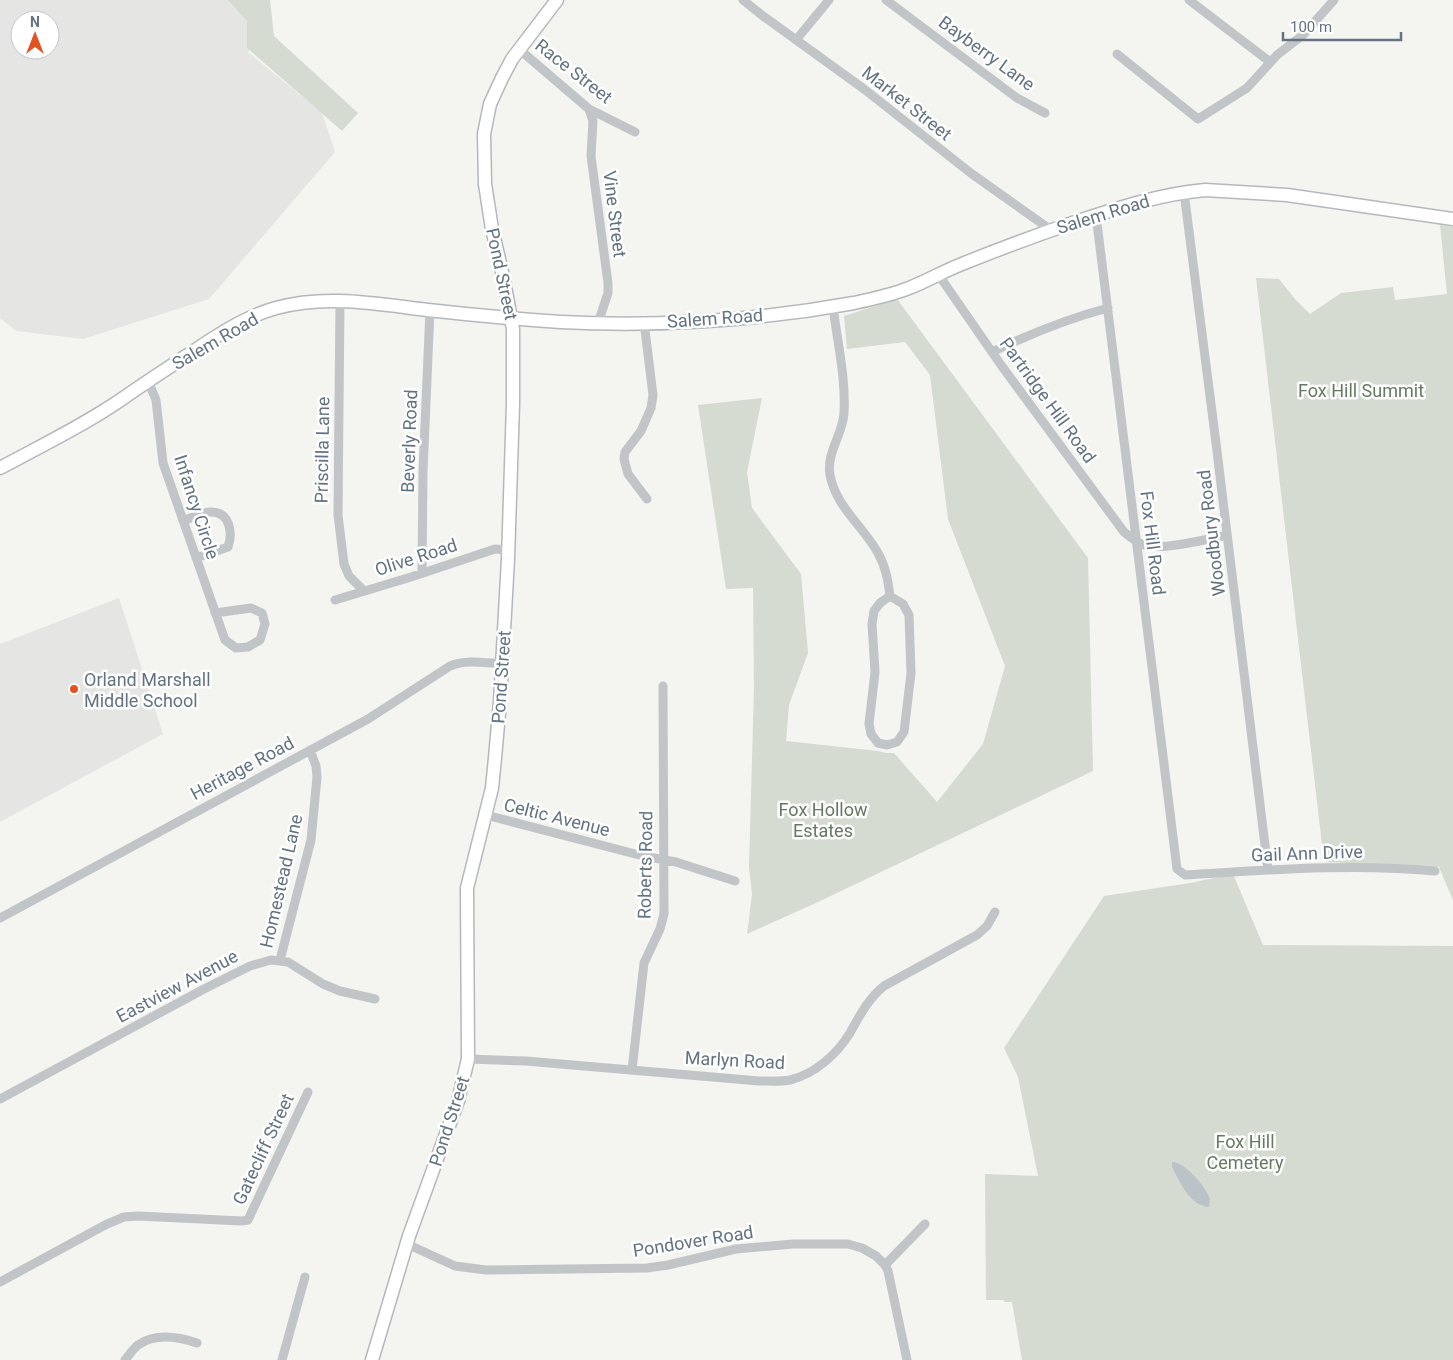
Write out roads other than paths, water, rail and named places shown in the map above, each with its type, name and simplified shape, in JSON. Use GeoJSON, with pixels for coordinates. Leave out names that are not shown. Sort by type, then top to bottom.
{"type":"FeatureCollection","features":[{"type":"Feature","properties":{"kind":"main road","name":"Pond Street"},"geometry":{"type":"LineString","coordinates":[[372,1360],[407,1244],[454,1115],[468,1059],[467,888],[492,788],[495,758],[508,550],[513,404],[513,330],[492,229],[485,184],[483,150],[490,104],[502,78],[557,0]]}},
{"type":"Feature","properties":{"kind":"main road","name":"Salem Road"},"geometry":{"type":"LineString","coordinates":[[0,468],[60,436],[122,399],[212,339],[263,312],[306,302],[340,301],[511,318],[598,323],[761,316],[881,297],[910,288],[938,274],[1015,243],[1096,215],[1168,194],[1205,190],[1287,195],[1453,219]]}},
{"type":"Feature","properties":{"kind":"street","name":"Market Street"},"geometry":{"type":"LineString","coordinates":[[744,0],[864,89],[972,174],[1051,230]]}},
{"type":"Feature","properties":{"kind":"street"},"geometry":{"type":"LineString","coordinates":[[796,40],[829,0]]}},
{"type":"Feature","properties":{"kind":"street","name":"Bayberry Lane"},"geometry":{"type":"LineString","coordinates":[[886,0],[1017,98],[1045,113]]}},
{"type":"Feature","properties":{"kind":"street"},"geometry":{"type":"LineString","coordinates":[[1189,0],[1270,62]]}},
{"type":"Feature","properties":{"kind":"street"},"geometry":{"type":"LineString","coordinates":[[1117,54],[1198,119],[1247,88],[1270,62],[1303,34],[1334,0]]}},
{"type":"Feature","properties":{"kind":"street","name":"Race Street"},"geometry":{"type":"LineString","coordinates":[[520,50],[589,109],[635,132]]}},
{"type":"Feature","properties":{"kind":"street","name":"Vine Street"},"geometry":{"type":"LineString","coordinates":[[589,109],[593,121],[591,156],[608,283],[608,293],[598,323]]}},
{"type":"Feature","properties":{"kind":"street","name":"Woodbury Road"},"geometry":{"type":"LineString","coordinates":[[1184,192],[1268,870]]}},
{"type":"Feature","properties":{"kind":"street","name":"Fox Hill Road"},"geometry":{"type":"LineString","coordinates":[[1096,215],[1178,869],[1181,873]]}},
{"type":"Feature","properties":{"kind":"street","name":"Partridge Hill Road"},"geometry":{"type":"LineString","coordinates":[[938,274],[992,352],[1124,532],[1136,541]]}},
{"type":"Feature","properties":{"kind":"street","name":"Priscilla Lane"},"geometry":{"type":"LineString","coordinates":[[340,301],[338,515],[344,564],[348,576],[364,591]]}},
{"type":"Feature","properties":{"kind":"street"},"geometry":{"type":"LineString","coordinates":[[832,306],[844,397],[844,416],[831,455],[831,477],[836,493],[844,508],[878,551],[887,571],[890,596]]}},
{"type":"Feature","properties":{"kind":"street"},"geometry":{"type":"LineString","coordinates":[[992,352],[1040,330],[1072,318],[1108,308]]}},
{"type":"Feature","properties":{"kind":"street","name":"Beverly Road"},"geometry":{"type":"LineString","coordinates":[[422,573],[423,471],[430,310]]}},
{"type":"Feature","properties":{"kind":"street"},"geometry":{"type":"LineString","coordinates":[[644,322],[653,395],[641,431],[625,452],[624,460],[628,474],[647,499]]}},
{"type":"Feature","properties":{"kind":"street","name":"Infancy Circle"},"geometry":{"type":"LineString","coordinates":[[148,381],[156,400],[163,463],[224,640],[236,648],[248,647],[260,640],[265,624],[262,613],[251,608],[215,612]]}},
{"type":"Feature","properties":{"kind":"street"},"geometry":{"type":"LineString","coordinates":[[183,522],[204,514],[217,513],[227,520],[230,526],[231,540],[228,547],[196,558]]}},
{"type":"Feature","properties":{"kind":"street"},"geometry":{"type":"LineString","coordinates":[[1136,541],[1145,546],[1175,545],[1227,535]]}},
{"type":"Feature","properties":{"kind":"street","name":"Olive Road"},"geometry":{"type":"LineString","coordinates":[[335,600],[495,549],[508,550]]}},
{"type":"Feature","properties":{"kind":"street"},"geometry":{"type":"LineString","coordinates":[[890,596],[903,604],[909,615],[911,673],[904,732],[897,742],[887,745],[878,743],[871,734],[869,724],[875,672],[872,624],[874,611],[880,603],[890,596]]}},
{"type":"Feature","properties":{"kind":"street","name":"Heritage Road"},"geometry":{"type":"LineString","coordinates":[[0,918],[368,719],[450,666],[459,662],[502,664]]}},
{"type":"Feature","properties":{"kind":"street","name":"Roberts Road"},"geometry":{"type":"LineString","coordinates":[[632,1070],[644,963],[660,930],[664,914],[663,686]]}},
{"type":"Feature","properties":{"kind":"street","name":"Homestead Lane"},"geometry":{"type":"LineString","coordinates":[[280,960],[311,840],[317,777],[316,766],[310,750]]}},
{"type":"Feature","properties":{"kind":"street","name":"Celtic Avenue"},"geometry":{"type":"LineString","coordinates":[[486,815],[643,856],[664,859],[736,881]]}},
{"type":"Feature","properties":{"kind":"street","name":"Gail Ann Drive"},"geometry":{"type":"LineString","coordinates":[[1181,873],[1185,875],[1268,870],[1379,868],[1435,871]]}},
{"type":"Feature","properties":{"kind":"street","name":"Marlyn Road"},"geometry":{"type":"LineString","coordinates":[[468,1059],[526,1061],[759,1081],[788,1080],[802,1076],[828,1060],[837,1051],[857,1018],[876,993],[884,986],[977,935],[987,926],[994,912]]}},
{"type":"Feature","properties":{"kind":"street","name":"Eastview Avenue"},"geometry":{"type":"LineString","coordinates":[[0,1099],[250,966],[271,960],[280,960]]}},
{"type":"Feature","properties":{"kind":"street"},"geometry":{"type":"LineString","coordinates":[[280,960],[288,962],[323,984],[340,991],[376,999]]}},
{"type":"Feature","properties":{"kind":"street","name":"Gatecliff Street"},"geometry":{"type":"LineString","coordinates":[[0,1282],[107,1224],[124,1217],[248,1220],[308,1092]]}},
{"type":"Feature","properties":{"kind":"street"},"geometry":{"type":"LineString","coordinates":[[907,1360],[885,1265],[925,1224]]}},
{"type":"Feature","properties":{"kind":"street","name":"Pondover Road"},"geometry":{"type":"LineString","coordinates":[[407,1244],[450,1264],[478,1270],[646,1268],[677,1263],[736,1249],[830,1243],[848,1244],[862,1248],[876,1256],[885,1265]]}},
{"type":"Feature","properties":{"kind":"street"},"geometry":{"type":"LineString","coordinates":[[282,1360],[305,1277]]}},
{"type":"Feature","properties":{"kind":"street"},"geometry":{"type":"LineString","coordinates":[[125,1360],[137,1345],[147,1340],[176,1337],[197,1343]]}},
{"type":"Feature","properties":{"kind":"place","name":"Orland Marshall Middle School"},"geometry":{"type":"Point","coordinates":[74,689]}},
{"type":"Feature","properties":{"kind":"park label","name":"Fox Hill Summit"},"geometry":{"type":"Point","coordinates":[1361,390]}},
{"type":"Feature","properties":{"kind":"park label","name":"Fox Hollow Estates"},"geometry":{"type":"Point","coordinates":[823,820]}},
{"type":"Feature","properties":{"kind":"park label","name":"Fox Hill Cemetery"},"geometry":{"type":"Point","coordinates":[1245,1151]}}]}
